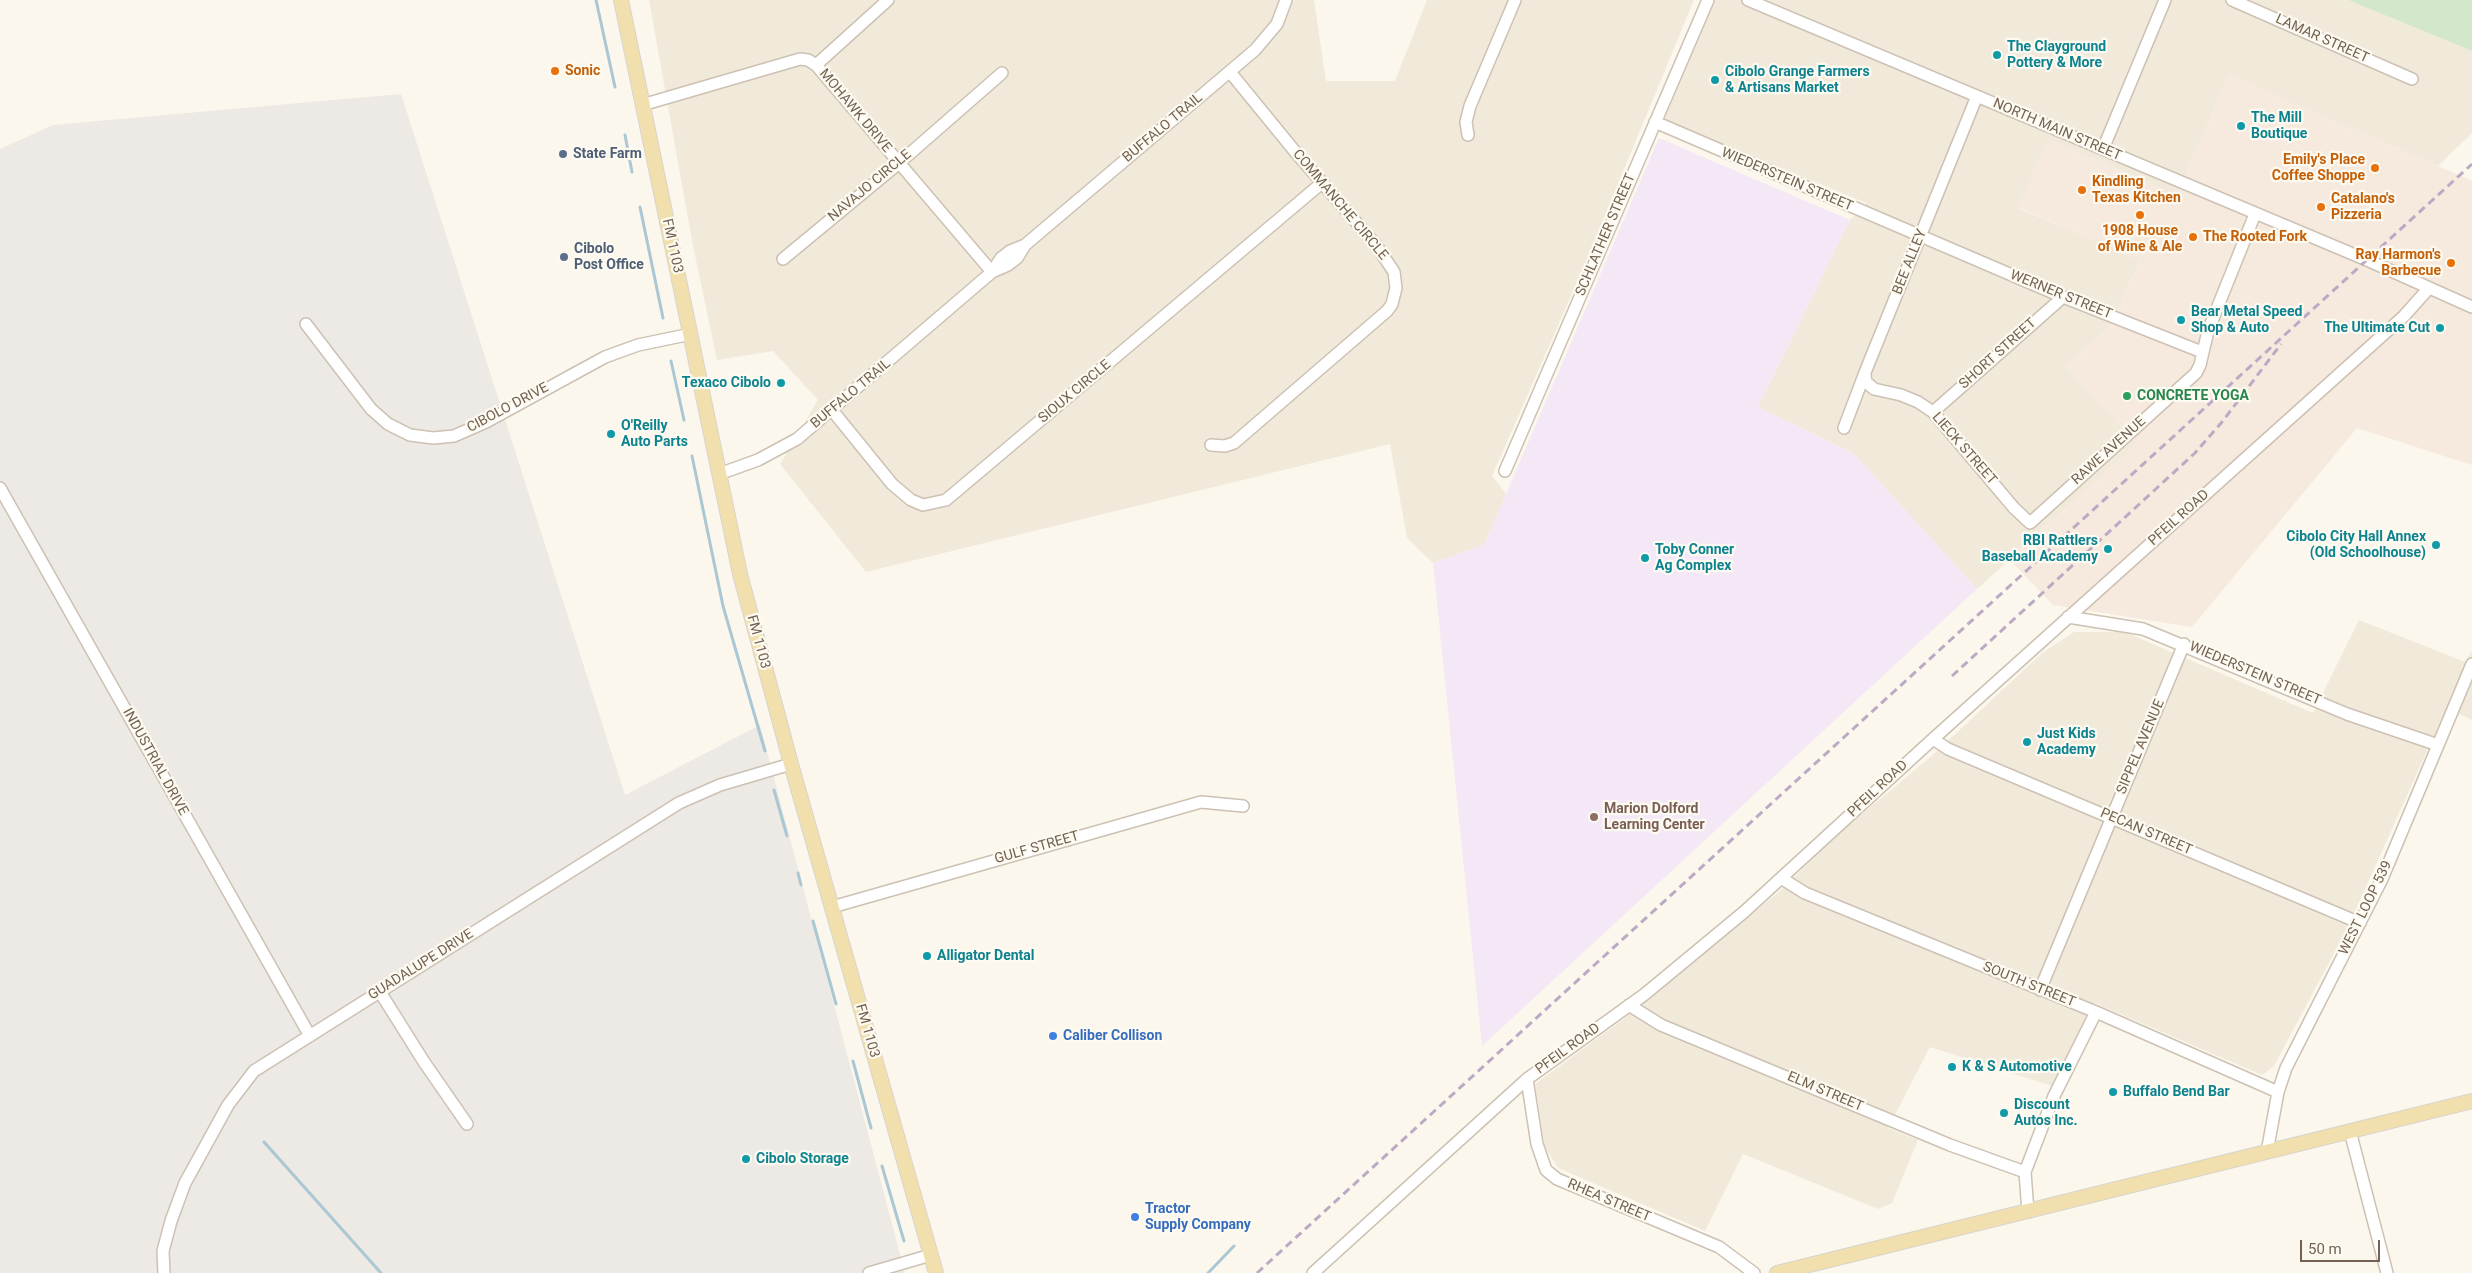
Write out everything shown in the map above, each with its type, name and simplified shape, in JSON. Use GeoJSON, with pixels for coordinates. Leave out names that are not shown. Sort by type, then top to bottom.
{"type":"FeatureCollection","features":[{"type":"Feature","properties":{"kind":"main road","name":"FM 1103"},"geometry":{"type":"LineString","coordinates":[[621,0],[740,574],[791,764],[936,1273]]}},
{"type":"Feature","properties":{"kind":"main road"},"geometry":{"type":"LineString","coordinates":[[1777,1273],[2472,1101]]}},
{"type":"Feature","properties":{"kind":"street"},"geometry":{"type":"LineString","coordinates":[[816,65],[888,0]]}},
{"type":"Feature","properties":{"kind":"street","name":"BUFFALO TRAIL"},"geometry":{"type":"LineString","coordinates":[[719,474],[782,448],[832,410],[992,272],[1008,265],[1016,258],[1025,245],[1255,50],[1281,17],[1286,0]]}},
{"type":"Feature","properties":{"kind":"street"},"geometry":{"type":"LineString","coordinates":[[1468,135],[1466,122],[1470,106],[1515,0]]}},
{"type":"Feature","properties":{"kind":"street","name":"SCHLATHER STREET"},"geometry":{"type":"LineString","coordinates":[[1505,470],[1708,0]]}},
{"type":"Feature","properties":{"kind":"street","name":"NORTH MAIN STREET"},"geometry":{"type":"LineString","coordinates":[[1748,0],[2367,260],[2472,307]]}},
{"type":"Feature","properties":{"kind":"street"},"geometry":{"type":"LineString","coordinates":[[2103,149],[2165,0]]}},
{"type":"Feature","properties":{"kind":"street","name":"LAMAR STREET"},"geometry":{"type":"LineString","coordinates":[[2232,0],[2412,79]]}},
{"type":"Feature","properties":{"kind":"street","name":"MOHAWK DRIVE"},"geometry":{"type":"LineString","coordinates":[[642,105],[800,59],[816,65],[992,272]]}},
{"type":"Feature","properties":{"kind":"street","name":"COMMANCHE CIRCLE"},"geometry":{"type":"LineString","coordinates":[[1211,444],[1225,446],[1234,443],[1387,312],[1392,304],[1396,280],[1389,262],[1230,72]]}},
{"type":"Feature","properties":{"kind":"street","name":"NAVAJO CIRCLE"},"geometry":{"type":"LineString","coordinates":[[782,259],[899,163],[1002,73]]}},
{"type":"Feature","properties":{"kind":"street","name":"BEE ALLEY"},"geometry":{"type":"LineString","coordinates":[[1844,428],[1977,96]]}},
{"type":"Feature","properties":{"kind":"street","name":"WIEDERSTEIN STREET"},"geometry":{"type":"LineString","coordinates":[[1655,122],[1920,237]]}},
{"type":"Feature","properties":{"kind":"street","name":"SIOUX CIRCLE"},"geometry":{"type":"LineString","coordinates":[[832,410],[892,484],[911,500],[923,505],[946,500],[1323,182]]}},
{"type":"Feature","properties":{"kind":"street","name":"RAWE AVENUE"},"geometry":{"type":"LineString","coordinates":[[2030,523],[2196,373],[2200,365],[2202,352],[2255,214]]}},
{"type":"Feature","properties":{"kind":"street","name":"WERNER STREET"},"geometry":{"type":"LineString","coordinates":[[1920,237],[2063,297],[2202,352]]}},
{"type":"Feature","properties":{"kind":"street","name":"PFEIL ROAD"},"geometry":{"type":"LineString","coordinates":[[1313,1273],[1527,1080],[1629,1005],[1737,918],[1933,738],[2404,316],[2428,288]]}},
{"type":"Feature","properties":{"kind":"street","name":"SHORT STREET"},"geometry":{"type":"LineString","coordinates":[[1934,412],[2063,297]]}},
{"type":"Feature","properties":{"kind":"street","name":"CIBOLO DRIVE"},"geometry":{"type":"LineString","coordinates":[[306,324],[371,409],[388,424],[410,435],[433,438],[454,436],[486,422],[605,357],[659,339],[690,334]]}},
{"type":"Feature","properties":{"kind":"street","name":"LIECK STREET"},"geometry":{"type":"LineString","coordinates":[[1865,376],[1866,382],[1874,389],[1889,394],[1901,395],[1918,402],[1934,412],[2014,508],[2030,523]]}},
{"type":"Feature","properties":{"kind":"street","name":"INDUSTRIAL DRIVE"},"geometry":{"type":"LineString","coordinates":[[0,488],[310,1036]]}},
{"type":"Feature","properties":{"kind":"street","name":"WIEDERSTEIN STREET"},"geometry":{"type":"LineString","coordinates":[[2068,617],[2143,629],[2184,644],[2347,714],[2438,745]]}},
{"type":"Feature","properties":{"kind":"street","name":"SIPPEL AVENUE"},"geometry":{"type":"LineString","coordinates":[[2040,990],[2184,644]]}},
{"type":"Feature","properties":{"kind":"street","name":"WEST LOOP 539"},"geometry":{"type":"LineString","coordinates":[[2267,1152],[2278,1092],[2286,1068],[2382,878],[2472,664]]}},
{"type":"Feature","properties":{"kind":"street","name":"PECAN STREET"},"geometry":{"type":"LineString","coordinates":[[1933,738],[1948,749],[2360,924]]}},
{"type":"Feature","properties":{"kind":"street","name":"GUADALUPE DRIVE"},"geometry":{"type":"LineString","coordinates":[[164,1273],[163,1251],[171,1220],[185,1183],[228,1105],[254,1071],[679,803],[720,785],[791,764]]}},
{"type":"Feature","properties":{"kind":"street","name":"GULF STREET"},"geometry":{"type":"LineString","coordinates":[[832,907],[1201,802],[1243,806]]}},
{"type":"Feature","properties":{"kind":"street","name":"SOUTH STREET"},"geometry":{"type":"LineString","coordinates":[[1780,878],[1805,893],[2096,1012],[2278,1092]]}},
{"type":"Feature","properties":{"kind":"street"},"geometry":{"type":"LineString","coordinates":[[380,992],[424,1062],[468,1124]]}},
{"type":"Feature","properties":{"kind":"street","name":"ELM STREET"},"geometry":{"type":"LineString","coordinates":[[1629,1005],[1661,1025],[1950,1145],[2025,1172]]}},
{"type":"Feature","properties":{"kind":"street"},"geometry":{"type":"LineString","coordinates":[[2028,1212],[2025,1172],[2054,1096],[2096,1012]]}},
{"type":"Feature","properties":{"kind":"street","name":"RHEA STREET"},"geometry":{"type":"LineString","coordinates":[[1527,1080],[1537,1144],[1546,1170],[1557,1179],[1719,1247],[1754,1273]]}},
{"type":"Feature","properties":{"kind":"street"},"geometry":{"type":"LineString","coordinates":[[2350,1131],[2387,1273]]}},
{"type":"Feature","properties":{"kind":"street"},"geometry":{"type":"LineString","coordinates":[[869,1273],[931,1255]]}},
{"type":"Feature","properties":{"kind":"shaded area"},"geometry":{"type":"Polygon","coordinates":[[[649,0],[1314,0],[1326,81],[1395,81],[1427,0],[1694,0],[1582,271],[1492,476],[1506,494],[1484,545],[1433,563],[1407,538],[1390,444],[866,572],[780,464],[818,400],[773,351],[717,360],[692,241],[649,0]]]}},
{"type":"Feature","properties":{"kind":"shaded area"},"geometry":{"type":"Polygon","coordinates":[[[1714,0],[2348,0],[2472,51],[2472,133],[2438,166],[2229,75],[2176,195],[2048,139],[2018,208],[2140,260],[2111,326],[2065,366],[2137,444],[1977,589],[1853,453],[1758,407],[1850,220],[1866,203],[1664,120],[1714,0]]]}},
{"type":"Feature","properties":{"kind":"shaded area"},"geometry":{"type":"Polygon","coordinates":[[[2229,75],[2472,181],[2472,465],[2357,428],[2192,627],[2053,605],[2010,560],[2136,444],[2065,366],[2111,326],[2140,261],[2018,207],[2048,139],[2176,195],[2229,75]]]}},
{"type":"Feature","properties":{"kind":"shaded area"},"geometry":{"type":"Polygon","coordinates":[[[401,94],[625,795],[760,725],[905,1273],[0,1273],[0,149],[53,125],[401,94]]]}},
{"type":"Feature","properties":{"kind":"shaded area","name":"Marion Dolford Learning Center"},"geometry":{"type":"Polygon","coordinates":[[[1659,138],[1850,220],[1758,407],[1853,453],[1977,589],[1482,1046],[1433,563],[1484,545],[1659,138]]]}},
{"type":"Feature","properties":{"kind":"shaded area"},"geometry":{"type":"Polygon","coordinates":[[[2359,620],[2465,662],[2472,651],[2472,720],[2450,709],[2427,751],[2348,927],[2274,1066],[2262,1075],[2095,1003],[2052,1086],[1930,1047],[1888,1128],[1918,1140],[1892,1203],[1878,1209],[1743,1154],[1705,1231],[1558,1168],[1545,1147],[1535,1084],[1621,1021],[1781,890],[1837,835],[1935,753],[2042,653],[2074,632],[2125,632],[2313,713],[2359,620]]]}},
{"type":"Feature","properties":{"kind":"green space"},"geometry":{"type":"Polygon","coordinates":[[[2348,0],[2472,0],[2472,51],[2348,0]]]}},
{"type":"Feature","properties":{"kind":"waterway"},"geometry":{"type":"LineString","coordinates":[[596,0],[615,87]]}},
{"type":"Feature","properties":{"kind":"waterway"},"geometry":{"type":"LineString","coordinates":[[625,135],[632,172]]}},
{"type":"Feature","properties":{"kind":"waterway"},"geometry":{"type":"LineString","coordinates":[[640,207],[663,318]]}},
{"type":"Feature","properties":{"kind":"waterway"},"geometry":{"type":"LineString","coordinates":[[671,361],[684,420]]}},
{"type":"Feature","properties":{"kind":"waterway"},"geometry":{"type":"LineString","coordinates":[[692,456],[723,606],[765,751]]}},
{"type":"Feature","properties":{"kind":"waterway"},"geometry":{"type":"LineString","coordinates":[[774,790],[787,836]]}},
{"type":"Feature","properties":{"kind":"waterway"},"geometry":{"type":"LineString","coordinates":[[798,873],[801,885]]}},
{"type":"Feature","properties":{"kind":"waterway"},"geometry":{"type":"LineString","coordinates":[[813,921],[836,1004]]}},
{"type":"Feature","properties":{"kind":"waterway"},"geometry":{"type":"LineString","coordinates":[[853,1061],[871,1128]]}},
{"type":"Feature","properties":{"kind":"waterway"},"geometry":{"type":"LineString","coordinates":[[264,1142],[381,1273]]}},
{"type":"Feature","properties":{"kind":"waterway"},"geometry":{"type":"LineString","coordinates":[[882,1166],[904,1241]]}},
{"type":"Feature","properties":{"kind":"waterway"},"geometry":{"type":"LineString","coordinates":[[1208,1273],[1234,1246]]}},
{"type":"Feature","properties":{"kind":"railway"},"geometry":{"type":"LineString","coordinates":[[1257,1273],[2472,164]]}},
{"type":"Feature","properties":{"kind":"railway"},"geometry":{"type":"LineString","coordinates":[[1952,676],[2195,453],[2222,422],[2281,344]]}},
{"type":"Feature","properties":{"kind":"place","name":"The Clayground Pottery & More"},"geometry":{"type":"Point","coordinates":[1997,55]}},
{"type":"Feature","properties":{"kind":"place","name":"Sonic"},"geometry":{"type":"Point","coordinates":[555,71]}},
{"type":"Feature","properties":{"kind":"place","name":"Cibolo Grange Farmers & Artisans Market"},"geometry":{"type":"Point","coordinates":[1715,80]}},
{"type":"Feature","properties":{"kind":"place","name":"The Mill Boutique"},"geometry":{"type":"Point","coordinates":[2241,126]}},
{"type":"Feature","properties":{"kind":"place","name":"State Farm"},"geometry":{"type":"Point","coordinates":[563,154]}},
{"type":"Feature","properties":{"kind":"place","name":"Emily's Place Coffee Shoppe"},"geometry":{"type":"Point","coordinates":[2375,168]}},
{"type":"Feature","properties":{"kind":"place","name":"Kindling Texas Kitchen"},"geometry":{"type":"Point","coordinates":[2082,190]}},
{"type":"Feature","properties":{"kind":"place","name":"Catalano's Pizzeria"},"geometry":{"type":"Point","coordinates":[2321,207]}},
{"type":"Feature","properties":{"kind":"place","name":"1908 House of Wine & Ale"},"geometry":{"type":"Point","coordinates":[2140,215]}},
{"type":"Feature","properties":{"kind":"place","name":"The Rooted Fork"},"geometry":{"type":"Point","coordinates":[2193,237]}},
{"type":"Feature","properties":{"kind":"place","name":"Cibolo Post Office"},"geometry":{"type":"Point","coordinates":[564,257]}},
{"type":"Feature","properties":{"kind":"place","name":"Ray Harmon's Barbecue"},"geometry":{"type":"Point","coordinates":[2451,263]}},
{"type":"Feature","properties":{"kind":"place","name":"Bear Metal Speed Shop & Auto"},"geometry":{"type":"Point","coordinates":[2181,320]}},
{"type":"Feature","properties":{"kind":"place","name":"The Ultimate Cut"},"geometry":{"type":"Point","coordinates":[2440,328]}},
{"type":"Feature","properties":{"kind":"place","name":"Texaco Cibolo"},"geometry":{"type":"Point","coordinates":[781,383]}},
{"type":"Feature","properties":{"kind":"place","name":"CONCRETE YOGA"},"geometry":{"type":"Point","coordinates":[2127,396]}},
{"type":"Feature","properties":{"kind":"place","name":"O'Reilly Auto Parts"},"geometry":{"type":"Point","coordinates":[611,434]}},
{"type":"Feature","properties":{"kind":"place","name":"Cibolo City Hall Annex (Old Schoolhouse)"},"geometry":{"type":"Point","coordinates":[2436,545]}},
{"type":"Feature","properties":{"kind":"place","name":"RBI Rattlers Baseball Academy"},"geometry":{"type":"Point","coordinates":[2108,549]}},
{"type":"Feature","properties":{"kind":"place","name":"Toby Conner Ag Complex"},"geometry":{"type":"Point","coordinates":[1645,558]}},
{"type":"Feature","properties":{"kind":"place","name":"Just Kids Academy"},"geometry":{"type":"Point","coordinates":[2027,742]}},
{"type":"Feature","properties":{"kind":"place","name":"Marion Dolford Learning Center"},"geometry":{"type":"Point","coordinates":[1594,817]}},
{"type":"Feature","properties":{"kind":"place","name":"Alligator Dental"},"geometry":{"type":"Point","coordinates":[927,956]}},
{"type":"Feature","properties":{"kind":"place","name":"Caliber Collison"},"geometry":{"type":"Point","coordinates":[1053,1036]}},
{"type":"Feature","properties":{"kind":"place","name":"K & S Automotive"},"geometry":{"type":"Point","coordinates":[1952,1067]}},
{"type":"Feature","properties":{"kind":"place","name":"Buffalo Bend Bar"},"geometry":{"type":"Point","coordinates":[2113,1092]}},
{"type":"Feature","properties":{"kind":"place","name":"Discount Autos Inc."},"geometry":{"type":"Point","coordinates":[2004,1113]}},
{"type":"Feature","properties":{"kind":"place","name":"Cibolo Storage"},"geometry":{"type":"Point","coordinates":[746,1159]}},
{"type":"Feature","properties":{"kind":"place","name":"Tractor Supply Company"},"geometry":{"type":"Point","coordinates":[1135,1217]}}]}
